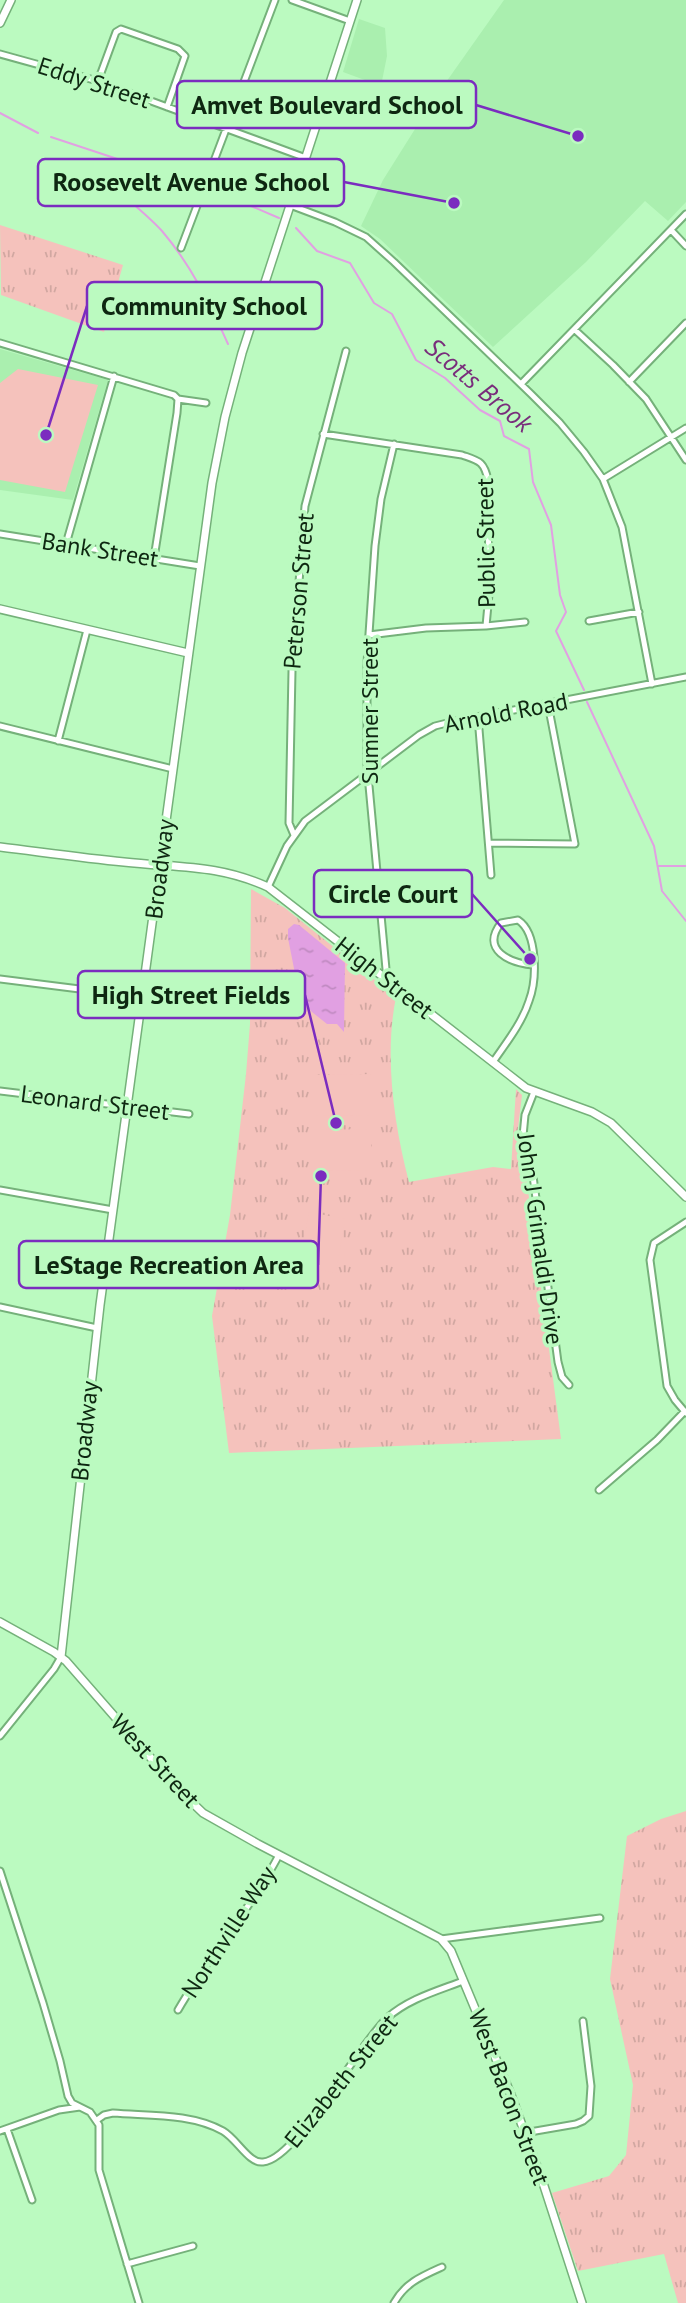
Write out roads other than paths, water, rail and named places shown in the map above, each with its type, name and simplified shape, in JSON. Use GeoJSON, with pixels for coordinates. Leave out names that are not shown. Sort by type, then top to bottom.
{"type":"FeatureCollection","features":[{"type":"Feature","properties":{"kind":"street"},"geometry":{"type":"LineString","coordinates":[[0,23],[11,0]]}},
{"type":"Feature","properties":{"kind":"street"},"geometry":{"type":"LineString","coordinates":[[181,248],[275,0]]}},
{"type":"Feature","properties":{"kind":"street"},"geometry":{"type":"LineString","coordinates":[[292,0],[350,21]]}},
{"type":"Feature","properties":{"kind":"street","name":"Broadway"},"geometry":{"type":"LineString","coordinates":[[0,1736],[61,1657],[97,1328],[200,566],[225,417],[242,354],[357,0]]}},
{"type":"Feature","properties":{"kind":"street"},"geometry":{"type":"LineString","coordinates":[[99,82],[116,32],[121,29],[178,49],[185,56],[167,107]]}},
{"type":"Feature","properties":{"kind":"street","name":"Eddy Street"},"geometry":{"type":"LineString","coordinates":[[0,54],[99,82],[306,158]]}},
{"type":"Feature","properties":{"kind":"street"},"geometry":{"type":"LineString","coordinates":[[290,205],[366,237],[394,261],[560,423],[603,479],[622,527],[652,684]]}},
{"type":"Feature","properties":{"kind":"street"},"geometry":{"type":"LineString","coordinates":[[521,384],[686,214]]}},
{"type":"Feature","properties":{"kind":"street"},"geometry":{"type":"LineString","coordinates":[[671,230],[686,246]]}},
{"type":"Feature","properties":{"kind":"street"},"geometry":{"type":"LineString","coordinates":[[629,382],[686,323]]}},
{"type":"Feature","properties":{"kind":"street"},"geometry":{"type":"LineString","coordinates":[[575,330],[653,409],[686,460]]}},
{"type":"Feature","properties":{"kind":"street"},"geometry":{"type":"LineString","coordinates":[[0,343],[114,376],[178,398],[206,402]]}},
{"type":"Feature","properties":{"kind":"street","name":"Peterson Street"},"geometry":{"type":"LineString","coordinates":[[294,836],[289,823],[290,729],[305,506],[346,351]]}},
{"type":"Feature","properties":{"kind":"street"},"geometry":{"type":"LineString","coordinates":[[66,544],[114,376]]}},
{"type":"Feature","properties":{"kind":"street"},"geometry":{"type":"LineString","coordinates":[[153,558],[178,398]]}},
{"type":"Feature","properties":{"kind":"street"},"geometry":{"type":"LineString","coordinates":[[603,479],[686,428]]}},
{"type":"Feature","properties":{"kind":"street"},"geometry":{"type":"LineString","coordinates":[[323,433],[394,444]]}},
{"type":"Feature","properties":{"kind":"street","name":"Public Street"},"geometry":{"type":"LineString","coordinates":[[394,444],[462,455],[480,462],[486,468],[489,594],[486,626]]}},
{"type":"Feature","properties":{"kind":"street","name":"Sumner Street"},"geometry":{"type":"LineString","coordinates":[[387,980],[368,771],[369,635],[381,499],[394,444]]}},
{"type":"Feature","properties":{"kind":"street","name":"Bank Street"},"geometry":{"type":"LineString","coordinates":[[0,534],[200,566]]}},
{"type":"Feature","properties":{"kind":"street"},"geometry":{"type":"LineString","coordinates":[[0,610],[188,653]]}},
{"type":"Feature","properties":{"kind":"street"},"geometry":{"type":"LineString","coordinates":[[589,621],[639,612]]}},
{"type":"Feature","properties":{"kind":"street"},"geometry":{"type":"LineString","coordinates":[[369,635],[426,628],[525,622]]}},
{"type":"Feature","properties":{"kind":"street"},"geometry":{"type":"LineString","coordinates":[[58,741],[87,630]]}},
{"type":"Feature","properties":{"kind":"street","name":"Arnold Road"},"geometry":{"type":"LineString","coordinates":[[268,887],[287,846],[305,821],[368,771],[430,729],[478,717],[686,677]]}},
{"type":"Feature","properties":{"kind":"street"},"geometry":{"type":"LineString","coordinates":[[489,843],[575,844],[548,704]]}},
{"type":"Feature","properties":{"kind":"street"},"geometry":{"type":"LineString","coordinates":[[478,717],[491,875]]}},
{"type":"Feature","properties":{"kind":"street"},"geometry":{"type":"LineString","coordinates":[[0,726],[173,769]]}},
{"type":"Feature","properties":{"kind":"street","name":"High Street"},"geometry":{"type":"LineString","coordinates":[[0,847],[127,863],[219,870],[244,876],[268,887],[534,1092],[601,1117],[629,1139],[686,1197]]}},
{"type":"Feature","properties":{"kind":"street"},"geometry":{"type":"LineString","coordinates":[[493,1062],[529,1002],[533,982],[533,965],[531,935],[525,924],[518,920],[501,923],[493,940],[497,951],[509,959],[533,965]]}},
{"type":"Feature","properties":{"kind":"street"},"geometry":{"type":"LineString","coordinates":[[0,979],[143,997]]}},
{"type":"Feature","properties":{"kind":"street","name":"Leonard Street"},"geometry":{"type":"LineString","coordinates":[[0,1091],[189,1114]]}},
{"type":"Feature","properties":{"kind":"street","name":"John J Grimaldi Drive"},"geometry":{"type":"LineString","coordinates":[[534,1092],[523,1121],[523,1136],[533,1176],[558,1362],[562,1377],[569,1385]]}},
{"type":"Feature","properties":{"kind":"street"},"geometry":{"type":"LineString","coordinates":[[0,1190],[113,1210]]}},
{"type":"Feature","properties":{"kind":"street"},"geometry":{"type":"LineString","coordinates":[[599,1490],[685,1412],[667,1386],[650,1260],[654,1243],[686,1222]]}},
{"type":"Feature","properties":{"kind":"street"},"geometry":{"type":"LineString","coordinates":[[0,1307],[97,1328]]}},
{"type":"Feature","properties":{"kind":"street","name":"West Street"},"geometry":{"type":"LineString","coordinates":[[0,1622],[61,1657],[194,1805],[218,1823],[441,1939]]}},
{"type":"Feature","properties":{"kind":"street","name":"Northville Way"},"geometry":{"type":"LineString","coordinates":[[178,2010],[201,1972],[256,1895],[279,1855]]}},
{"type":"Feature","properties":{"kind":"street"},"geometry":{"type":"LineString","coordinates":[[0,1871],[40,1992],[68,2096],[72,2103],[90,2112],[97,2120],[100,2131],[99,2170],[139,2303]]}},
{"type":"Feature","properties":{"kind":"street"},"geometry":{"type":"LineString","coordinates":[[441,1939],[600,1918]]}},
{"type":"Feature","properties":{"kind":"street","name":"West Bacon Street"},"geometry":{"type":"LineString","coordinates":[[441,1939],[451,1951],[511,2095],[582,2303]]}},
{"type":"Feature","properties":{"kind":"street","name":"Elizabeth Street"},"geometry":{"type":"LineString","coordinates":[[97,2120],[113,2113],[207,2124],[233,2138],[252,2160],[258,2162],[275,2159],[292,2144],[373,2033],[389,2016],[417,1999],[463,1981]]}},
{"type":"Feature","properties":{"kind":"street"},"geometry":{"type":"LineString","coordinates":[[524,2133],[576,2124],[589,2116],[591,2086],[583,2021]]}},
{"type":"Feature","properties":{"kind":"street"},"geometry":{"type":"LineString","coordinates":[[32,2200],[3,2130],[59,2110],[80,2107]]}},
{"type":"Feature","properties":{"kind":"street"},"geometry":{"type":"LineString","coordinates":[[127,2264],[193,2246]]}},
{"type":"Feature","properties":{"kind":"street"},"geometry":{"type":"LineString","coordinates":[[394,2303],[404,2287],[442,2267]]}},
{"type":"Feature","properties":{"kind":"water"},"geometry":{"type":"Polygon","coordinates":[[[294,924],[299,925],[345,963],[344,1032],[337,1024],[327,1024],[300,999],[288,938],[288,929],[294,924]]]}},
{"type":"Feature","properties":{"kind":"waterway","name":"Scotts Brook"},"geometry":{"type":"LineString","coordinates":[[0,113],[38,133]]}},
{"type":"Feature","properties":{"kind":"waterway","name":"Scotts Brook"},"geometry":{"type":"LineString","coordinates":[[51,137],[199,186]]}},
{"type":"Feature","properties":{"kind":"waterway"},"geometry":{"type":"LineString","coordinates":[[121,161],[117,190],[162,231],[182,257],[228,344]]}},
{"type":"Feature","properties":{"kind":"waterway","name":"Scotts Brook"},"geometry":{"type":"LineString","coordinates":[[214,190],[279,218]]}},
{"type":"Feature","properties":{"kind":"waterway","name":"Scotts Brook"},"geometry":{"type":"LineString","coordinates":[[296,228],[317,251],[350,263],[374,303],[392,314],[416,360],[445,378],[480,410],[500,421],[504,436],[529,449],[533,482],[551,525],[560,595],[566,612],[556,631],[584,690]]}},
{"type":"Feature","properties":{"kind":"waterway","name":"Scotts Brook"},"geometry":{"type":"LineString","coordinates":[[587,702],[654,846],[662,891],[686,921]]}},
{"type":"Feature","properties":{"kind":"waterway"},"geometry":{"type":"LineString","coordinates":[[659,866],[686,866]]}},
{"type":"Feature","properties":{"kind":"place","name":"Amvet Boulevard School"},"geometry":{"type":"Point","coordinates":[578,136]}},
{"type":"Feature","properties":{"kind":"place","name":"Roosevelt Avenue School"},"geometry":{"type":"Point","coordinates":[454,203]}},
{"type":"Feature","properties":{"kind":"place","name":"Community School"},"geometry":{"type":"Point","coordinates":[46,435]}},
{"type":"Feature","properties":{"kind":"place","name":"Circle Court"},"geometry":{"type":"Point","coordinates":[530,959]}},
{"type":"Feature","properties":{"kind":"place","name":"High Street Fields"},"geometry":{"type":"Point","coordinates":[336,1123]}},
{"type":"Feature","properties":{"kind":"place","name":"LeStage Recreation Area"},"geometry":{"type":"Point","coordinates":[321,1176]}}]}
